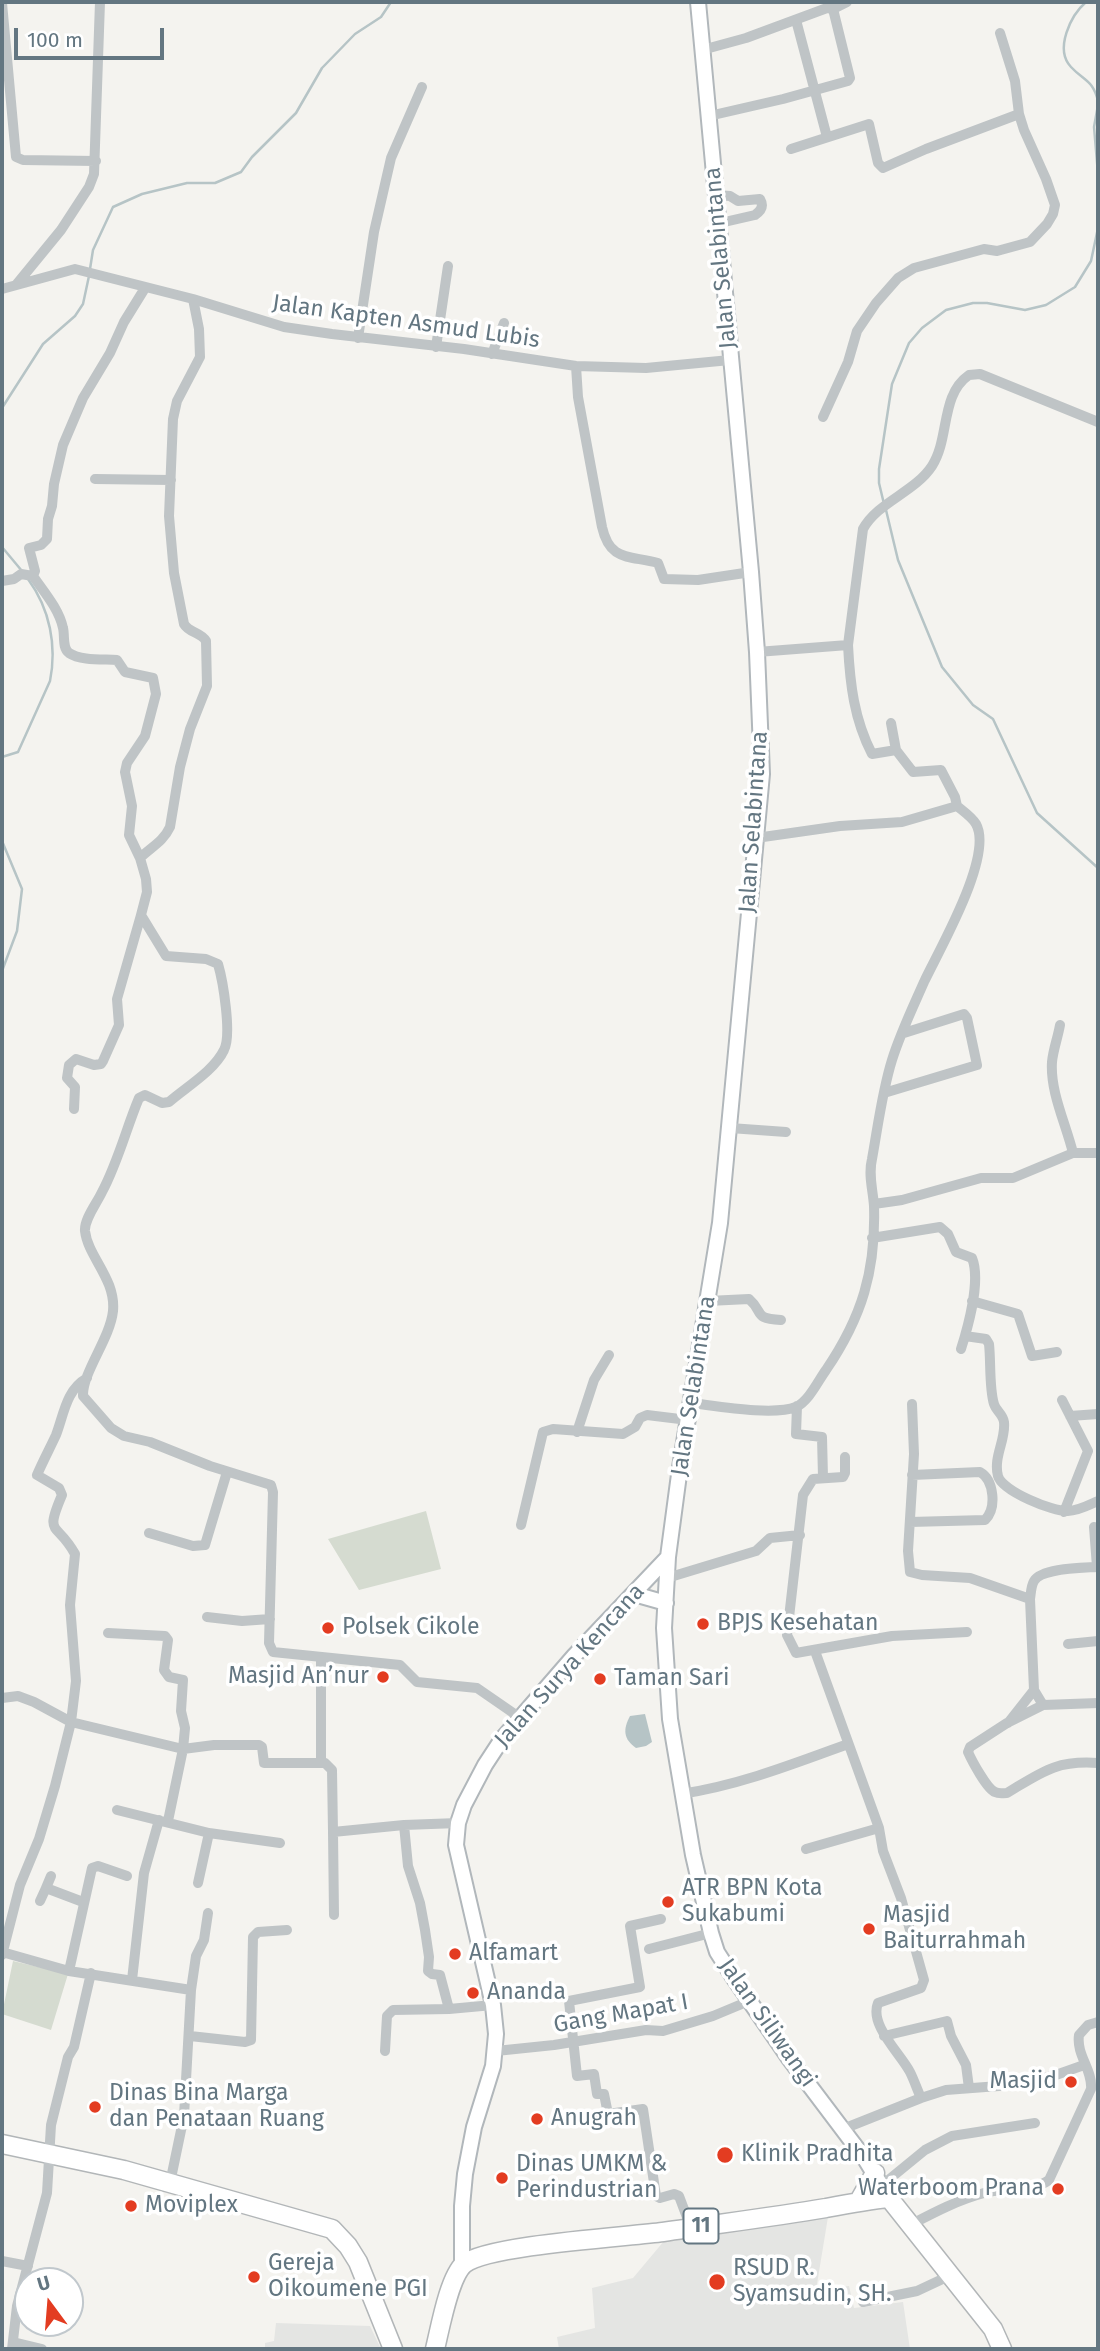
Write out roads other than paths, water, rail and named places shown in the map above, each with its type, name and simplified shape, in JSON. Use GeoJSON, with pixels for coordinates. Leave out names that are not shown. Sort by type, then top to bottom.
{"type":"FeatureCollection","features":[{"type":"Feature","properties":{"kind":"highway"},"geometry":{"type":"LineString","coordinates":[[2,2144],[170,2183],[332,2229],[358,2262],[394,2349]]}},
{"type":"Feature","properties":{"kind":"highway"},"geometry":{"type":"LineString","coordinates":[[859,2201],[882,2186]]}},
{"type":"Feature","properties":{"kind":"highway","name":"11"},"geometry":{"type":"LineString","coordinates":[[462,2266],[488,2254],[691,2228],[859,2201],[882,2186]]}},
{"type":"Feature","properties":{"kind":"highway","name":"Jalan Siliwangi"},"geometry":{"type":"LineString","coordinates":[[882,2186],[949,2276],[993,2329],[1002,2349]]}},
{"type":"Feature","properties":{"kind":"highway","name":"Jalan Surya Kencana"},"geometry":{"type":"LineString","coordinates":[[435,2349],[450,2293],[462,2266]]}},
{"type":"Feature","properties":{"kind":"street"},"geometry":{"type":"LineString","coordinates":[[16,286],[46,250],[89,187],[96,161],[100,2]]}},
{"type":"Feature","properties":{"kind":"street","name":"Jalan Selabintana"},"geometry":{"type":"LineString","coordinates":[[667,1556],[720,1223],[762,775],[751,572],[698,2]]}},
{"type":"Feature","properties":{"kind":"street"},"geometry":{"type":"LineString","coordinates":[[702,50],[746,38],[847,2]]}},
{"type":"Feature","properties":{"kind":"street"},"geometry":{"type":"LineString","coordinates":[[2,3],[16,157],[23,160],[96,161]]}},
{"type":"Feature","properties":{"kind":"street"},"geometry":{"type":"LineString","coordinates":[[709,116],[815,91],[850,79],[833,9]]}},
{"type":"Feature","properties":{"kind":"street"},"geometry":{"type":"LineString","coordinates":[[796,20],[827,137]]}},
{"type":"Feature","properties":{"kind":"street"},"geometry":{"type":"LineString","coordinates":[[822,417],[848,362],[857,331],[898,278],[914,268],[984,249],[998,251],[1030,242],[1047,224],[1055,205],[1019,114],[1015,81],[1000,33]]}},
{"type":"Feature","properties":{"kind":"street"},"geometry":{"type":"LineString","coordinates":[[358,338],[373,232],[391,158],[422,87]]}},
{"type":"Feature","properties":{"kind":"street"},"geometry":{"type":"LineString","coordinates":[[791,149],[869,124],[878,163],[883,169],[926,149],[1019,114]]}},
{"type":"Feature","properties":{"kind":"street"},"geometry":{"type":"LineString","coordinates":[[717,195],[730,196],[738,201],[757,198],[762,201],[761,209],[755,215],[720,223]]}},
{"type":"Feature","properties":{"kind":"street"},"geometry":{"type":"LineString","coordinates":[[436,347],[448,266]]}},
{"type":"Feature","properties":{"kind":"street","name":"Jalan Kapten Asmud Lubis"},"geometry":{"type":"LineString","coordinates":[[2,289],[71,269],[193,299],[284,327],[358,338],[576,366],[646,368],[730,360]]}},
{"type":"Feature","properties":{"kind":"street"},"geometry":{"type":"LineString","coordinates":[[33,576],[35,571],[29,548],[41,545],[47,539],[48,519],[63,445],[83,398],[145,288]]}},
{"type":"Feature","properties":{"kind":"street"},"geometry":{"type":"LineString","coordinates":[[140,858],[166,836],[170,827],[180,767],[190,729],[207,686],[206,641],[202,636],[188,630],[184,624],[169,534],[173,419],[177,401],[200,357],[199,329],[193,299]]}},
{"type":"Feature","properties":{"kind":"street"},"geometry":{"type":"LineString","coordinates":[[492,354],[504,323]]}},
{"type":"Feature","properties":{"kind":"street"},"geometry":{"type":"LineString","coordinates":[[576,366],[578,397],[603,527],[608,545],[613,551],[630,558],[658,563],[664,579],[698,580],[751,572]]}},
{"type":"Feature","properties":{"kind":"street"},"geometry":{"type":"LineString","coordinates":[[896,750],[873,754],[871,752],[854,707],[848,645],[863,529],[873,517],[931,467],[943,439],[950,404],[962,380],[975,373],[1098,422]]}},
{"type":"Feature","properties":{"kind":"street"},"geometry":{"type":"LineString","coordinates":[[95,479],[171,480]]}},
{"type":"Feature","properties":{"kind":"street"},"geometry":{"type":"LineString","coordinates":[[2,581],[14,579],[21,574],[33,576],[57,611],[63,626],[67,652],[79,657],[117,660],[125,672],[148,676],[155,682],[156,694],[145,736],[127,763],[125,772],[132,806],[129,835],[140,858],[147,887],[117,999],[119,1024],[102,1064],[94,1065],[76,1059],[69,1065],[67,1078],[75,1087],[74,1109]]}},
{"type":"Feature","properties":{"kind":"street"},"geometry":{"type":"LineString","coordinates":[[757,652],[848,645]]}},
{"type":"Feature","properties":{"kind":"street"},"geometry":{"type":"LineString","coordinates":[[691,1403],[776,1411],[802,1403],[849,1334],[871,1269],[874,1204],[870,1186],[871,1161],[892,1059],[922,986],[961,909],[974,876],[980,836],[976,824],[957,806],[956,797],[941,770],[913,772],[896,750],[891,723]]}},
{"type":"Feature","properties":{"kind":"street"},"geometry":{"type":"LineString","coordinates":[[756,838],[840,826],[902,822],[957,806]]}},
{"type":"Feature","properties":{"kind":"street"},"geometry":{"type":"LineString","coordinates":[[141,915],[166,956],[206,959],[218,964],[227,1044],[216,1062],[169,1102],[159,1102],[145,1095],[139,1098],[114,1166],[85,1226],[86,1237],[112,1294],[113,1308],[104,1341],[87,1378],[83,1396],[117,1432],[227,1472],[266,1482],[273,1488],[270,1643],[274,1652],[400,1665],[417,1682],[477,1688],[519,1717]]}},
{"type":"Feature","properties":{"kind":"street"},"geometry":{"type":"LineString","coordinates":[[884,1093],[977,1065],[964,1014],[904,1033]]}},
{"type":"Feature","properties":{"kind":"street"},"geometry":{"type":"LineString","coordinates":[[1060,1024],[1052,1063],[1058,1102],[1073,1153]]}},
{"type":"Feature","properties":{"kind":"street"},"geometry":{"type":"LineString","coordinates":[[730,1128],[786,1132]]}},
{"type":"Feature","properties":{"kind":"street"},"geometry":{"type":"LineString","coordinates":[[874,1204],[902,1200],[981,1178],[1013,1178],[1073,1153],[1098,1153]]}},
{"type":"Feature","properties":{"kind":"street"},"geometry":{"type":"LineString","coordinates":[[872,1238],[933,1227],[944,1229],[956,1252],[972,1258],[972,1301],[961,1349]]}},
{"type":"Feature","properties":{"kind":"street"},"geometry":{"type":"LineString","coordinates":[[708,1301],[749,1299],[753,1301],[759,1315],[765,1319],[781,1320]]}},
{"type":"Feature","properties":{"kind":"street"},"geometry":{"type":"LineString","coordinates":[[972,1301],[1018,1314],[1032,1356],[1057,1352]]}},
{"type":"Feature","properties":{"kind":"street"},"geometry":{"type":"LineString","coordinates":[[965,1336],[986,1339],[989,1345],[994,1404],[1002,1415],[1004,1426],[997,1460],[999,1479],[1010,1490],[1064,1512],[1098,1501]]}},
{"type":"Feature","properties":{"kind":"street"},"geometry":{"type":"LineString","coordinates":[[577,1432],[594,1380],[609,1355]]}},
{"type":"Feature","properties":{"kind":"street"},"geometry":{"type":"LineString","coordinates":[[87,1378],[74,1388],[62,1414],[58,1431],[37,1475],[59,1488],[62,1495],[54,1512],[53,1524],[75,1554],[70,1605],[76,1681],[71,1722],[43,1826],[7,1916],[2,1953],[69,1971],[191,1990]]}},
{"type":"Feature","properties":{"kind":"street"},"geometry":{"type":"LineString","coordinates":[[1062,1400],[1087,1451],[1064,1512]]}},
{"type":"Feature","properties":{"kind":"street"},"geometry":{"type":"LineString","coordinates":[[912,1405],[909,1568],[913,1574],[970,1578],[1030,1598]]}},
{"type":"Feature","properties":{"kind":"street"},"geometry":{"type":"LineString","coordinates":[[797,1406],[796,1434],[822,1437],[823,1477]]}},
{"type":"Feature","properties":{"kind":"street"},"geometry":{"type":"LineString","coordinates":[[1070,1416],[1098,1414]]}},
{"type":"Feature","properties":{"kind":"street"},"geometry":{"type":"LineString","coordinates":[[521,1525],[543,1432],[553,1429],[623,1434],[647,1415],[688,1420]]}},
{"type":"Feature","properties":{"kind":"street"},"geometry":{"type":"LineString","coordinates":[[845,1457],[844,1475],[813,1479],[806,1488],[787,1634],[796,1653],[892,1636],[967,1632]]}},
{"type":"Feature","properties":{"kind":"street"},"geometry":{"type":"LineString","coordinates":[[149,1534],[193,1545],[205,1545],[227,1472]]}},
{"type":"Feature","properties":{"kind":"street"},"geometry":{"type":"LineString","coordinates":[[910,1522],[979,1522],[989,1515],[992,1499],[988,1479],[980,1472],[912,1475]]}},
{"type":"Feature","properties":{"kind":"street"},"geometry":{"type":"LineString","coordinates":[[1043,1705],[1034,1690],[1030,1598],[1033,1584],[1037,1577],[1046,1572],[1097,1567],[1094,1527]]}},
{"type":"Feature","properties":{"kind":"street"},"geometry":{"type":"LineString","coordinates":[[667,1578],[756,1551],[771,1538],[800,1535]]}},
{"type":"Feature","properties":{"kind":"street","name":"Jalan Siliwangi"},"geometry":{"type":"LineString","coordinates":[[667,1556],[667,1683],[681,1794],[717,1952],[882,2186]]}},
{"type":"Feature","properties":{"kind":"street","name":"Jalan Surya Kencana"},"geometry":{"type":"LineString","coordinates":[[462,2266],[465,2174],[474,2127],[496,2051],[493,2006],[458,1858],[458,1823],[464,1805],[485,1765],[519,1717],[667,1556]]}},
{"type":"Feature","properties":{"kind":"street"},"geometry":{"type":"LineString","coordinates":[[634,1594],[666,1602]]}},
{"type":"Feature","properties":{"kind":"street"},"geometry":{"type":"LineString","coordinates":[[207,1617],[242,1621],[270,1619]]}},
{"type":"Feature","properties":{"kind":"street"},"geometry":{"type":"LineString","coordinates":[[108,1633],[167,1637],[164,1670],[169,1676],[183,1681],[183,1749],[163,1821],[144,1873],[132,1980]]}},
{"type":"Feature","properties":{"kind":"street"},"geometry":{"type":"LineString","coordinates":[[1068,1644],[1098,1641]]}},
{"type":"Feature","properties":{"kind":"street"},"geometry":{"type":"LineString","coordinates":[[815,1651],[879,1828],[883,1851],[901,1898],[925,1983],[912,1993],[878,2003],[876,2010],[884,2036],[909,2071],[921,2098]]}},
{"type":"Feature","properties":{"kind":"street"},"geometry":{"type":"LineString","coordinates":[[321,1657],[321,1762]]}},
{"type":"Feature","properties":{"kind":"street"},"geometry":{"type":"LineString","coordinates":[[1007,1723],[1034,1690]]}},
{"type":"Feature","properties":{"kind":"street"},"geometry":{"type":"LineString","coordinates":[[2,1698],[18,1696],[71,1722],[139,1740],[183,1749],[214,1745],[259,1745],[262,1747],[263,1762],[266,1763],[321,1762],[330,1766],[334,1915]]}},
{"type":"Feature","properties":{"kind":"street"},"geometry":{"type":"LineString","coordinates":[[1098,1703],[1043,1705],[1007,1723],[974,1744],[968,1752],[991,1790],[998,1794],[1007,1793],[1062,1764],[1098,1763]]}},
{"type":"Feature","properties":{"kind":"street"},"geometry":{"type":"LineString","coordinates":[[681,1794],[710,1790],[756,1778],[848,1744]]}},
{"type":"Feature","properties":{"kind":"street"},"geometry":{"type":"LineString","coordinates":[[117,1810],[209,1833],[280,1843]]}},
{"type":"Feature","properties":{"kind":"street"},"geometry":{"type":"LineString","coordinates":[[333,1832],[458,1823]]}},
{"type":"Feature","properties":{"kind":"street"},"geometry":{"type":"LineString","coordinates":[[404,1825],[408,1866],[425,1930],[428,1971],[442,1978],[449,2009]]}},
{"type":"Feature","properties":{"kind":"street"},"geometry":{"type":"LineString","coordinates":[[806,1849],[879,1828]]}},
{"type":"Feature","properties":{"kind":"street"},"geometry":{"type":"LineString","coordinates":[[198,1882],[209,1833]]}},
{"type":"Feature","properties":{"kind":"street"},"geometry":{"type":"LineString","coordinates":[[69,1971],[90,1873],[95,1866],[127,1876]]}},
{"type":"Feature","properties":{"kind":"street"},"geometry":{"type":"LineString","coordinates":[[40,1901],[51,1876]]}},
{"type":"Feature","properties":{"kind":"street"},"geometry":{"type":"LineString","coordinates":[[46,1888],[83,1902]]}},
{"type":"Feature","properties":{"kind":"street"},"geometry":{"type":"LineString","coordinates":[[170,2183],[184,2116],[191,1990],[196,1956],[204,1940],[208,1913]]}},
{"type":"Feature","properties":{"kind":"street"},"geometry":{"type":"LineString","coordinates":[[661,1919],[630,1926],[640,1987],[570,1999],[577,2076],[594,2074],[597,2094],[604,2094],[608,2114],[643,2109],[656,2196],[660,2199],[674,2194],[679,2196],[691,2228]]}},
{"type":"Feature","properties":{"kind":"street"},"geometry":{"type":"LineString","coordinates":[[190,2036],[245,2042],[251,2040],[253,1937],[258,1932],[287,1930]]}},
{"type":"Feature","properties":{"kind":"street"},"geometry":{"type":"LineString","coordinates":[[649,1949],[711,1933]]}},
{"type":"Feature","properties":{"kind":"street"},"geometry":{"type":"LineString","coordinates":[[42,2349],[12,2346],[17,2306],[47,2193],[51,2125],[68,2057],[74,2047],[91,1973]]}},
{"type":"Feature","properties":{"kind":"street","name":"Gang Mapat I"},"geometry":{"type":"LineString","coordinates":[[496,2051],[646,2030],[663,2031],[713,2016],[749,2001]]}},
{"type":"Feature","properties":{"kind":"street"},"geometry":{"type":"LineString","coordinates":[[385,2051],[387,2016],[393,2010],[493,2006]]}},
{"type":"Feature","properties":{"kind":"street"},"geometry":{"type":"LineString","coordinates":[[884,2036],[947,2021],[951,2036],[966,2065],[969,2088]]}},
{"type":"Feature","properties":{"kind":"street"},"geometry":{"type":"LineString","coordinates":[[912,2224],[966,2199],[1006,2189],[1040,2185],[1049,2180],[1091,2089],[1091,2080],[1079,2050],[1079,2035],[1087,2025],[1098,2022]]}},
{"type":"Feature","properties":{"kind":"street"},"geometry":{"type":"LineString","coordinates":[[843,2129],[946,2090],[1012,2085],[1053,2076],[1084,2065]]}},
{"type":"Feature","properties":{"kind":"street"},"geometry":{"type":"LineString","coordinates":[[882,2186],[925,2150],[952,2136],[1035,2123]]}},
{"type":"Feature","properties":{"kind":"street"},"geometry":{"type":"LineString","coordinates":[[2,2261],[28,2266]]}},
{"type":"Feature","properties":{"kind":"street"},"geometry":{"type":"LineString","coordinates":[[863,2302],[917,2291],[949,2276]]}},
{"type":"Feature","properties":{"kind":"waterway"},"geometry":{"type":"LineString","coordinates":[[90,269],[93,250],[113,207],[142,194],[187,183],[215,183],[241,172],[252,157],[296,113],[322,68],[355,34],[381,17],[391,2]]}},
{"type":"Feature","properties":{"kind":"waterway"},"geometry":{"type":"LineString","coordinates":[[1086,2],[1070,24],[1064,51],[1066,60],[1091,85],[1098,101]]}},
{"type":"Feature","properties":{"kind":"waterway"},"geometry":{"type":"LineString","coordinates":[[1098,105],[1094,127],[1098,174]]}},
{"type":"Feature","properties":{"kind":"waterway"},"geometry":{"type":"LineString","coordinates":[[884,504],[879,469],[892,384],[909,343],[922,328],[946,310],[973,303],[1025,310],[1046,305],[1075,287],[1091,261],[1098,228]]}},
{"type":"Feature","properties":{"kind":"waterway"},"geometry":{"type":"LineString","coordinates":[[2,408],[43,344],[75,316],[83,304],[89,276]]}},
{"type":"Feature","properties":{"kind":"waterway"},"geometry":{"type":"LineString","coordinates":[[886,510],[898,560],[942,667],[973,705],[993,719],[1037,813],[1098,868]]}},
{"type":"Feature","properties":{"kind":"waterway"},"geometry":{"type":"LineString","coordinates":[[2,547],[22,571]]}},
{"type":"Feature","properties":{"kind":"waterway"},"geometry":{"type":"LineString","coordinates":[[2,757],[18,752],[50,681],[52,668],[50,628],[42,603],[28,579]]}},
{"type":"Feature","properties":{"kind":"waterway"},"geometry":{"type":"LineString","coordinates":[[2,841],[22,889],[17,931],[2,971]]}},
{"type":"Feature","properties":{"kind":"place","name":"BPJS Kesehatan"},"geometry":{"type":"Point","coordinates":[703,1624]}},
{"type":"Feature","properties":{"kind":"place","name":"Polsek Cikole"},"geometry":{"type":"Point","coordinates":[328,1628]}},
{"type":"Feature","properties":{"kind":"place","name":"Masjid An’nur"},"geometry":{"type":"Point","coordinates":[383,1677]}},
{"type":"Feature","properties":{"kind":"place","name":"Taman Sari"},"geometry":{"type":"Point","coordinates":[600,1679]}},
{"type":"Feature","properties":{"kind":"place","name":"ATR BPN Kota Sukabumi"},"geometry":{"type":"Point","coordinates":[668,1902]}},
{"type":"Feature","properties":{"kind":"place","name":"Masjid Baiturrahmah"},"geometry":{"type":"Point","coordinates":[869,1929]}},
{"type":"Feature","properties":{"kind":"place","name":"Alfamart"},"geometry":{"type":"Point","coordinates":[455,1954]}},
{"type":"Feature","properties":{"kind":"place","name":"Ananda"},"geometry":{"type":"Point","coordinates":[473,1993]}},
{"type":"Feature","properties":{"kind":"place","name":"Masjid"},"geometry":{"type":"Point","coordinates":[1071,2082]}},
{"type":"Feature","properties":{"kind":"place","name":"Dinas Bina Marga dan Penataan Ruang"},"geometry":{"type":"Point","coordinates":[95,2107]}},
{"type":"Feature","properties":{"kind":"place","name":"Anugrah"},"geometry":{"type":"Point","coordinates":[537,2119]}},
{"type":"Feature","properties":{"kind":"place","name":"Klinik Pradhita"},"geometry":{"type":"Point","coordinates":[725,2155]}},
{"type":"Feature","properties":{"kind":"place","name":"Dinas UMKM & Perindustrian"},"geometry":{"type":"Point","coordinates":[502,2178]}},
{"type":"Feature","properties":{"kind":"place","name":"Waterboom Prana"},"geometry":{"type":"Point","coordinates":[1058,2189]}},
{"type":"Feature","properties":{"kind":"place","name":"Moviplex"},"geometry":{"type":"Point","coordinates":[131,2206]}},
{"type":"Feature","properties":{"kind":"place","name":"Gereja Oikoumene PGI"},"geometry":{"type":"Point","coordinates":[254,2277]}},
{"type":"Feature","properties":{"kind":"place","name":"RSUD R. Syamsudin, SH."},"geometry":{"type":"Point","coordinates":[717,2282]}}]}
